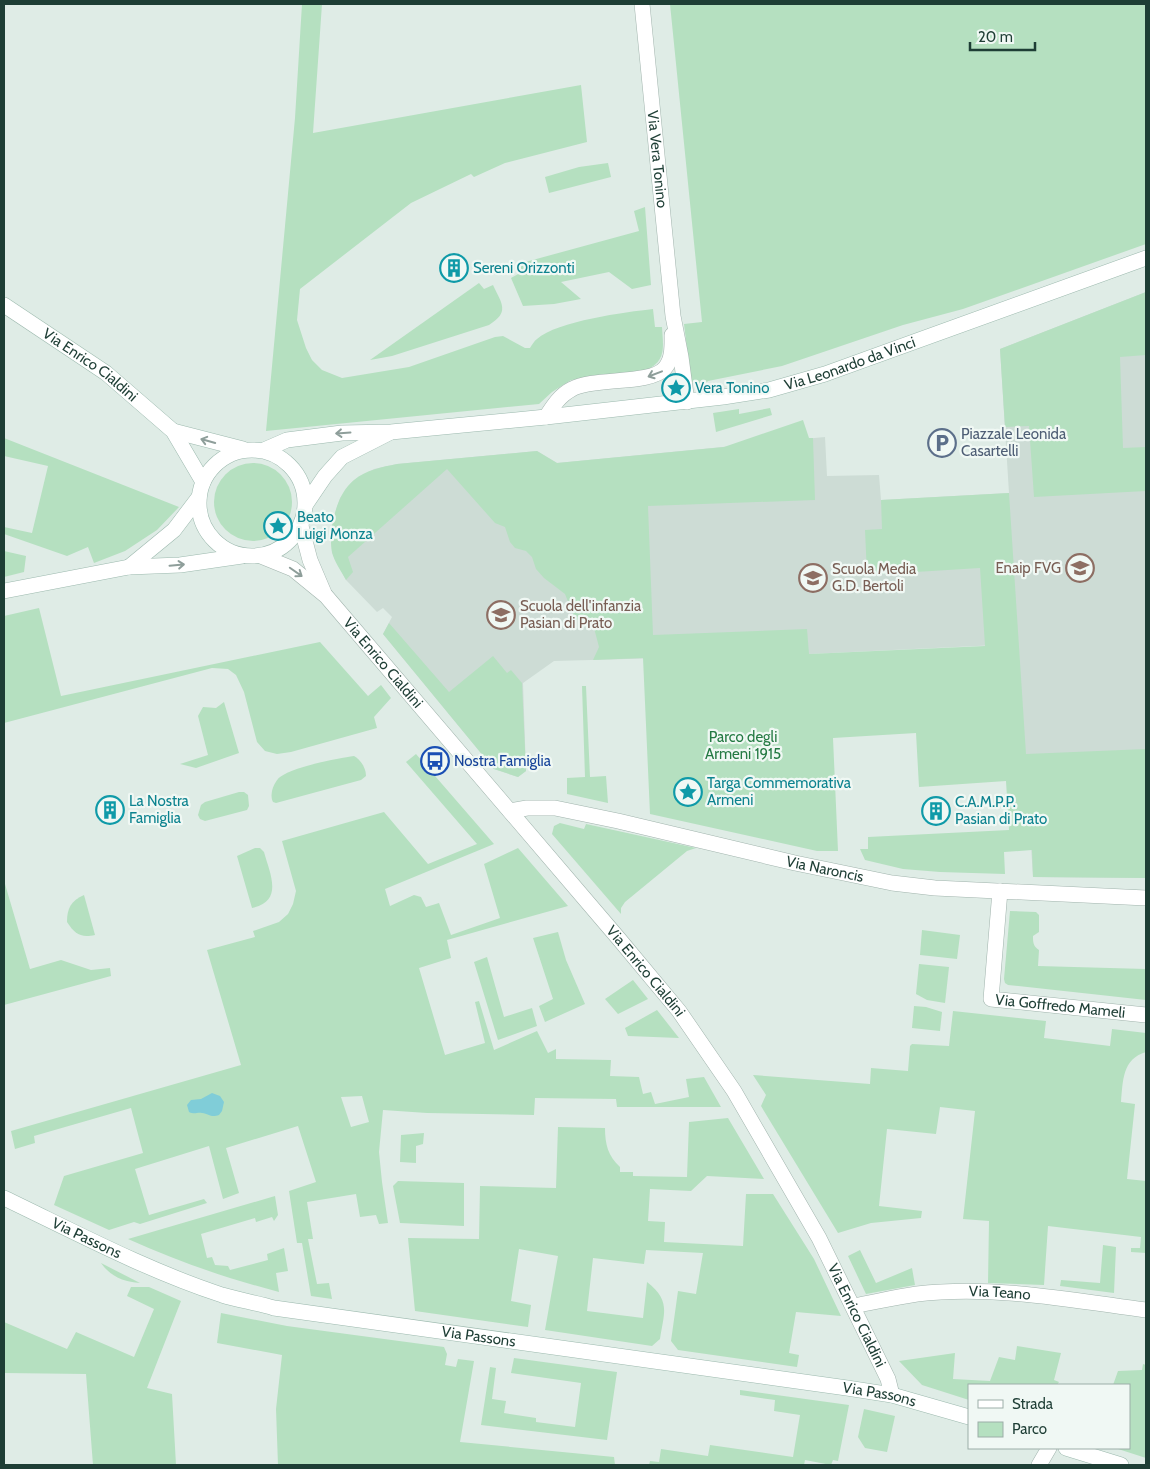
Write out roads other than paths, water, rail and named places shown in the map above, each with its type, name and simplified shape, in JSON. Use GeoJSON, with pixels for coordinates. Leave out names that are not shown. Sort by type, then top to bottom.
{"type":"FeatureCollection","features":[{"type":"Feature","properties":{"kind":"street","name":"Via Vera Tonino"},"geometry":{"type":"LineString","coordinates":[[642,4],[673,316],[687,402]]}},
{"type":"Feature","properties":{"kind":"street","name":"Via Leonardo da Vinci"},"geometry":{"type":"LineString","coordinates":[[264,450],[287,440],[308,437],[342,433],[391,432],[546,417],[687,402],[769,390],[825,374],[1146,258]]}},
{"type":"Feature","properties":{"kind":"street","name":"Via Enrico Cialdini"},"geometry":{"type":"LineString","coordinates":[[4,305],[106,373],[173,431],[202,482]]}},
{"type":"Feature","properties":{"kind":"street","name":"Via Vera Tonino"},"geometry":{"type":"LineString","coordinates":[[546,417],[556,401],[572,389],[586,385],[654,376],[664,369],[669,361],[672,347],[673,316]]}},
{"type":"Feature","properties":{"kind":"street","name":"Via Enrico Cialdini"},"geometry":{"type":"LineString","coordinates":[[173,431],[243,449]]}},
{"type":"Feature","properties":{"kind":"street","name":"Via Leonardo da Vinci"},"geometry":{"type":"LineString","coordinates":[[306,504],[325,476],[342,457],[391,432]]}},
{"type":"Feature","properties":{"kind":"street"},"geometry":{"type":"LineString","coordinates":[[4,591],[128,567],[180,565],[242,556],[261,556],[286,545],[301,526],[306,504],[298,473],[286,460],[264,450],[243,449],[226,455],[210,468],[202,482],[199,497],[202,523],[218,544],[242,556]]}},
{"type":"Feature","properties":{"kind":"street"},"geometry":{"type":"LineString","coordinates":[[128,567],[174,530],[199,497]]}},
{"type":"Feature","properties":{"kind":"street","name":"Via Enrico Cialdini"},"geometry":{"type":"LineString","coordinates":[[301,526],[310,560],[326,596]]}},
{"type":"Feature","properties":{"kind":"street","name":"Via Enrico Cialdini"},"geometry":{"type":"LineString","coordinates":[[261,556],[293,569],[326,596],[679,1011],[734,1091],[819,1238],[888,1379],[892,1395]]}},
{"type":"Feature","properties":{"kind":"street","name":"Via Naroncis"},"geometry":{"type":"LineString","coordinates":[[510,811],[527,808],[555,808],[892,883],[935,888],[1146,898]]}},
{"type":"Feature","properties":{"kind":"street","name":"Via Goffredo Mameli"},"geometry":{"type":"LineString","coordinates":[[1000,891],[991,998],[1146,1014]]}},
{"type":"Feature","properties":{"kind":"street","name":"Via Passons"},"geometry":{"type":"LineString","coordinates":[[4,1198],[129,1258],[178,1278],[223,1295],[274,1308],[892,1395],[968,1417]]}},
{"type":"Feature","properties":{"kind":"street","name":"Via Teano"},"geometry":{"type":"LineString","coordinates":[[853,1306],[918,1294],[978,1292],[1042,1296],[1146,1310]]}},
{"type":"Feature","properties":{"kind":"street"},"geometry":{"type":"LineString","coordinates":[[1039,1465],[1048,1449]]}},
{"type":"Feature","properties":{"kind":"street"},"geometry":{"type":"LineString","coordinates":[[1069,1449],[1121,1465]]}},
{"type":"Feature","properties":{"kind":"water"},"geometry":{"type":"Polygon","coordinates":[[[212,1093],[220,1096],[224,1102],[219,1115],[212,1116],[189,1112],[187,1105],[191,1100],[201,1099],[212,1093]]]}},
{"type":"Feature","properties":{"kind":"place","name":"Sereni Orizzonti"},"geometry":{"type":"Point","coordinates":[454,268]}},
{"type":"Feature","properties":{"kind":"place","name":"Vera Tonino"},"geometry":{"type":"Point","coordinates":[676,388]}},
{"type":"Feature","properties":{"kind":"place","name":"Piazzale Leonida Casartelli"},"geometry":{"type":"Point","coordinates":[942,443]}},
{"type":"Feature","properties":{"kind":"place","name":"Beato Luigi Monza"},"geometry":{"type":"Point","coordinates":[278,526]}},
{"type":"Feature","properties":{"kind":"place","name":"Enaip FVG"},"geometry":{"type":"Point","coordinates":[1080,568]}},
{"type":"Feature","properties":{"kind":"place","name":"Scuola Media G.D. Bertoli"},"geometry":{"type":"Point","coordinates":[813,578]}},
{"type":"Feature","properties":{"kind":"place","name":"Scuola dell'infanzia Pasian di Prato"},"geometry":{"type":"Point","coordinates":[501,615]}},
{"type":"Feature","properties":{"kind":"place","name":"Nostra Famiglia"},"geometry":{"type":"Point","coordinates":[435,761]}},
{"type":"Feature","properties":{"kind":"place","name":"Targa Commemorativa Armeni"},"geometry":{"type":"Point","coordinates":[688,792]}},
{"type":"Feature","properties":{"kind":"place","name":"La Nostra Famiglia"},"geometry":{"type":"Point","coordinates":[110,810]}},
{"type":"Feature","properties":{"kind":"place","name":"C.A.M.P.P. Pasian di Prato"},"geometry":{"type":"Point","coordinates":[936,811]}},
{"type":"Feature","properties":{"kind":"park label","name":"Parco degli Armeni 1915"},"geometry":{"type":"Point","coordinates":[743,746]}}]}
